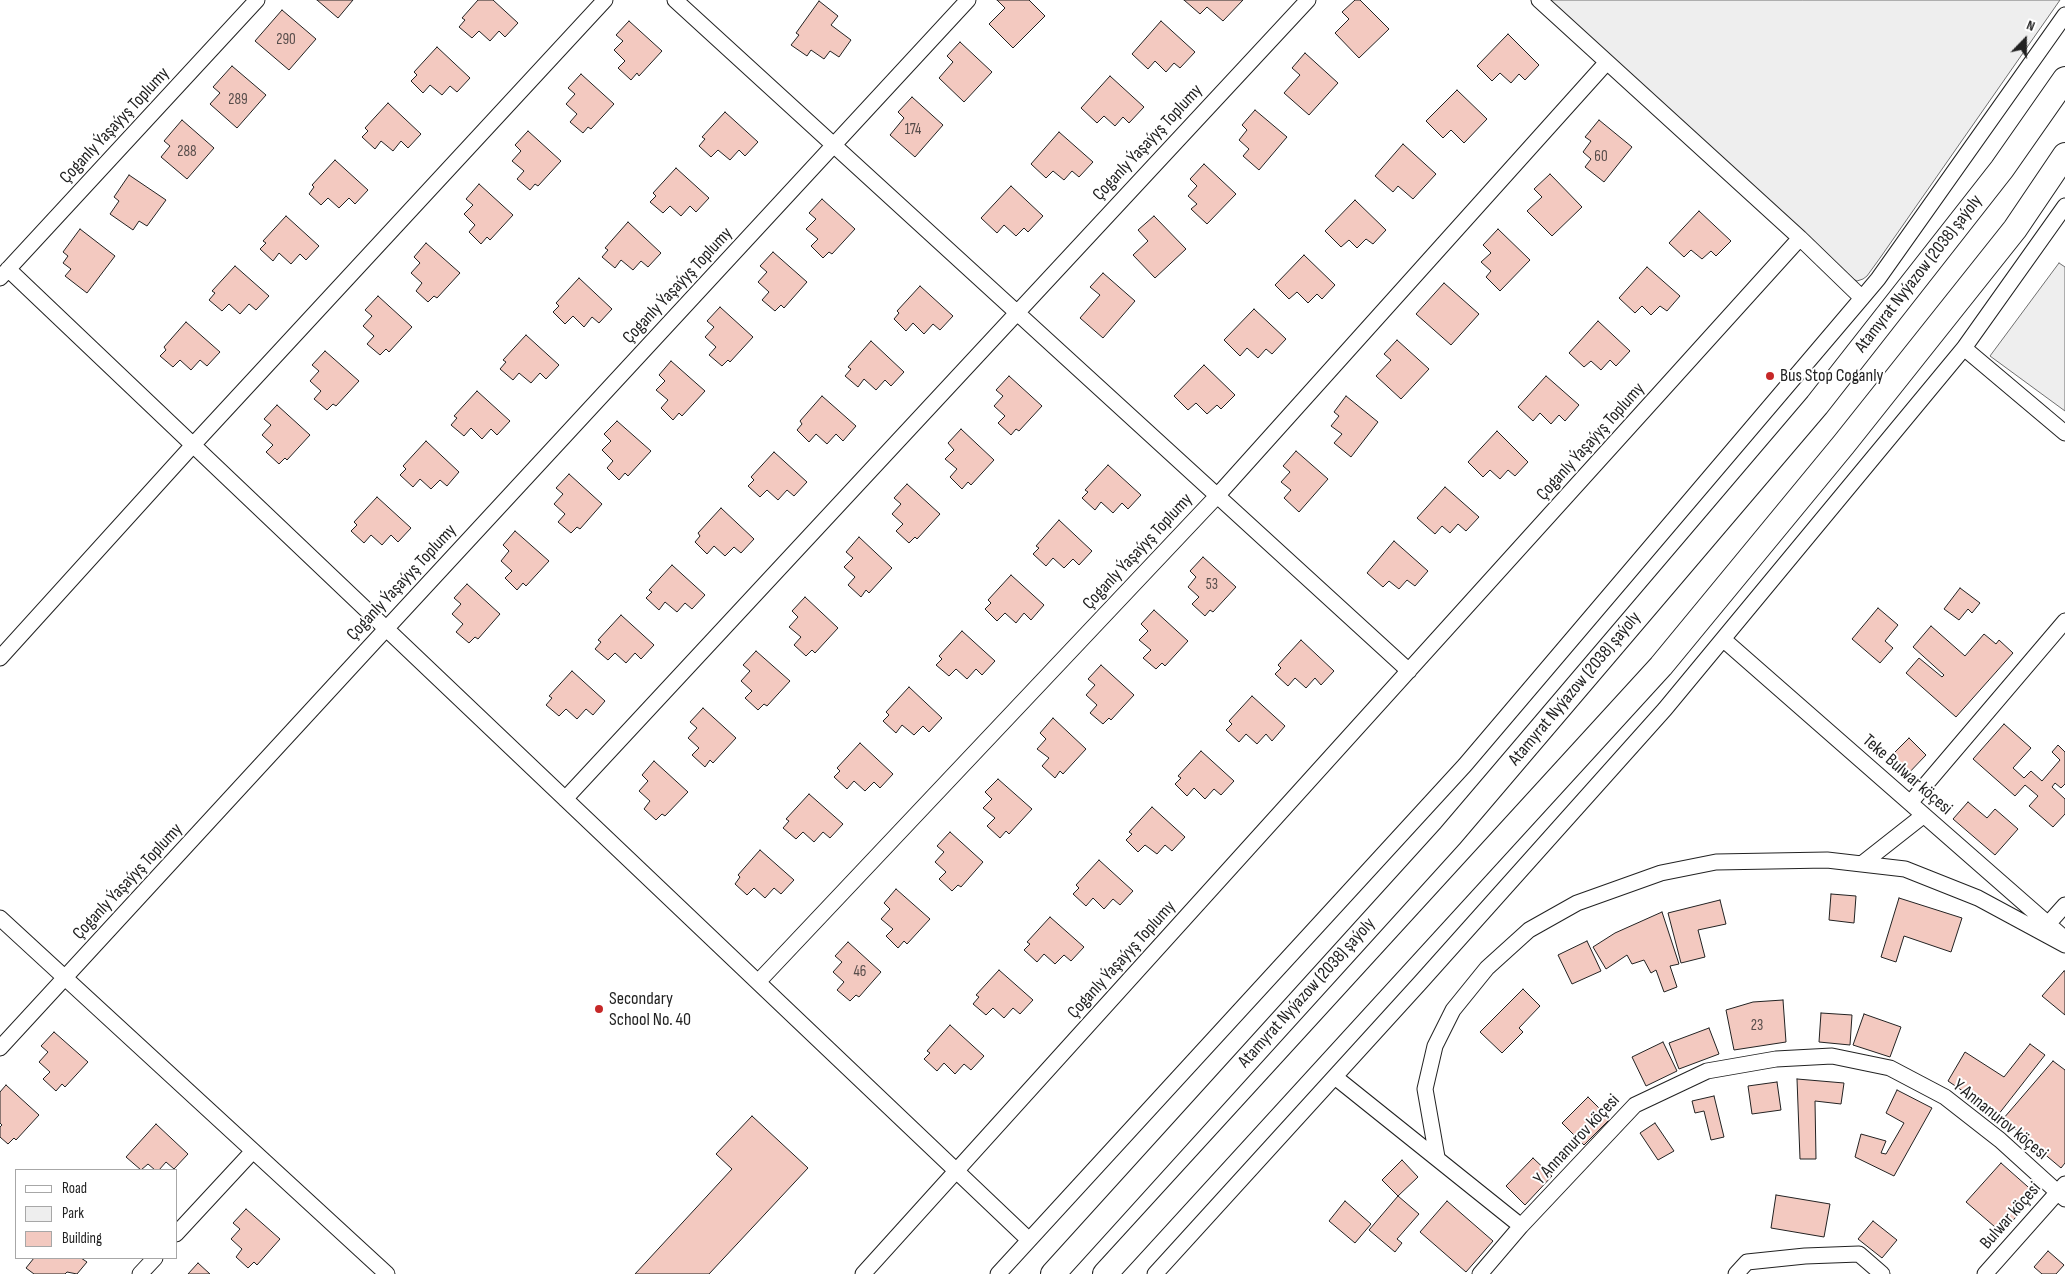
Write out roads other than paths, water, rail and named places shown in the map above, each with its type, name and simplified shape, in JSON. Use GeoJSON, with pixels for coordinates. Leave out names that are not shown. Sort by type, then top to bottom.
{"type":"FeatureCollection","features":[{"type":"Feature","properties":{"kind":"main road","name":"Atamyrat Nyýazow (2038) şaýoly"},"geometry":{"type":"LineString","coordinates":[[1053,1274],[1450,836],[1817,405],[2002,169],[2065,79]]}},
{"type":"Feature","properties":{"kind":"main road"},"geometry":{"type":"LineString","coordinates":[[1105,1274],[1661,666],[1844,444],[1997,252],[2015,229],[2065,155]]}},
{"type":"Feature","properties":{"kind":"street","name":"Çoganly Ýaşaýyş Toplumy"},"geometry":{"type":"LineString","coordinates":[[4,273],[257,0]]}},
{"type":"Feature","properties":{"kind":"street"},"geometry":{"type":"LineString","coordinates":[[0,658],[193,445],[605,0]]}},
{"type":"Feature","properties":{"kind":"street","name":"Çoganly Ýaşaýyş Toplumy"},"geometry":{"type":"LineString","coordinates":[[675,0],[1409,671]]}},
{"type":"Feature","properties":{"kind":"street","name":"Çoganly Ýaşaýyş Toplumy"},"geometry":{"type":"LineString","coordinates":[[0,1048],[968,0]]}},
{"type":"Feature","properties":{"kind":"street","name":"Çoganly Ýaşaýyş Toplumy"},"geometry":{"type":"LineString","coordinates":[[565,799],[1308,0]]}},
{"type":"Feature","properties":{"kind":"street"},"geometry":{"type":"LineString","coordinates":[[1539,0],[1800,238],[1862,298]]}},
{"type":"Feature","properties":{"kind":"street"},"geometry":{"type":"LineString","coordinates":[[998,1274],[1465,765],[1862,298],[1878,279],[2065,15]]}},
{"type":"Feature","properties":{"kind":"street","name":"Çoganly Ýaşaýyş Toplumy"},"geometry":{"type":"LineString","coordinates":[[758,982],[1217,496],[1608,62]]}},
{"type":"Feature","properties":{"kind":"street"},"geometry":{"type":"LineString","coordinates":[[1155,1274],[1335,1077],[1665,709],[1724,640],[1964,348],[2065,206]]}},
{"type":"Feature","properties":{"kind":"street","name":"Çoganly Ýaşaýyş Toplumy"},"geometry":{"type":"LineString","coordinates":[[863,1274],[1800,238]]}},
{"type":"Feature","properties":{"kind":"street"},"geometry":{"type":"LineString","coordinates":[[4,273],[193,445],[1029,1240]]}},
{"type":"Feature","properties":{"kind":"street"},"geometry":{"type":"LineString","coordinates":[[1964,348],[2065,432]]}},
{"type":"Feature","properties":{"kind":"street"},"geometry":{"type":"LineString","coordinates":[[1910,803],[2065,622]]}},
{"type":"Feature","properties":{"kind":"street","name":"Teke Bulwar köçesi"},"geometry":{"type":"LineString","coordinates":[[1724,640],[2065,939]]}},
{"type":"Feature","properties":{"kind":"street"},"geometry":{"type":"LineString","coordinates":[[1863,863],[1924,815]]}},
{"type":"Feature","properties":{"kind":"street"},"geometry":{"type":"LineString","coordinates":[[1437,1158],[1425,1089],[1435,1046],[1454,1010],[1487,968],[1530,930],[1577,904],[1661,873],[1716,862],[1827,860],[1905,869],[1978,898],[2065,945]]}},
{"type":"Feature","properties":{"kind":"street"},"geometry":{"type":"LineString","coordinates":[[2048,924],[2065,905]]}},
{"type":"Feature","properties":{"kind":"street"},"geometry":{"type":"LineString","coordinates":[[0,918],[387,1274]]}},
{"type":"Feature","properties":{"kind":"street","name":"Y Annanurov köçesi"},"geometry":{"type":"LineString","coordinates":[[1480,1274],[1521,1226],[1634,1105],[1707,1071],[1776,1059],[1832,1056],[1890,1068],[1945,1098],[2000,1140],[2062,1192]]}},
{"type":"Feature","properties":{"kind":"street"},"geometry":{"type":"LineString","coordinates":[[1335,1077],[1521,1226]]}},
{"type":"Feature","properties":{"kind":"street"},"geometry":{"type":"LineString","coordinates":[[178,1232],[253,1151]]}},
{"type":"Feature","properties":{"kind":"street","name":"Bulwar köçesi"},"geometry":{"type":"LineString","coordinates":[[1985,1274],[2062,1192]]}},
{"type":"Feature","properties":{"kind":"street"},"geometry":{"type":"LineString","coordinates":[[1736,1274],[1747,1262],[1805,1256],[1859,1254],[1882,1274]]}},
{"type":"Feature","properties":{"kind":"street"},"geometry":{"type":"LineString","coordinates":[[140,1274],[154,1259]]}},
{"type":"Feature","properties":{"kind":"place","name":"Bus Stop Coganly"},"geometry":{"type":"Point","coordinates":[1770,376]}},
{"type":"Feature","properties":{"kind":"place","name":"Secondary School No. 40"},"geometry":{"type":"Point","coordinates":[599,1009]}}]}
